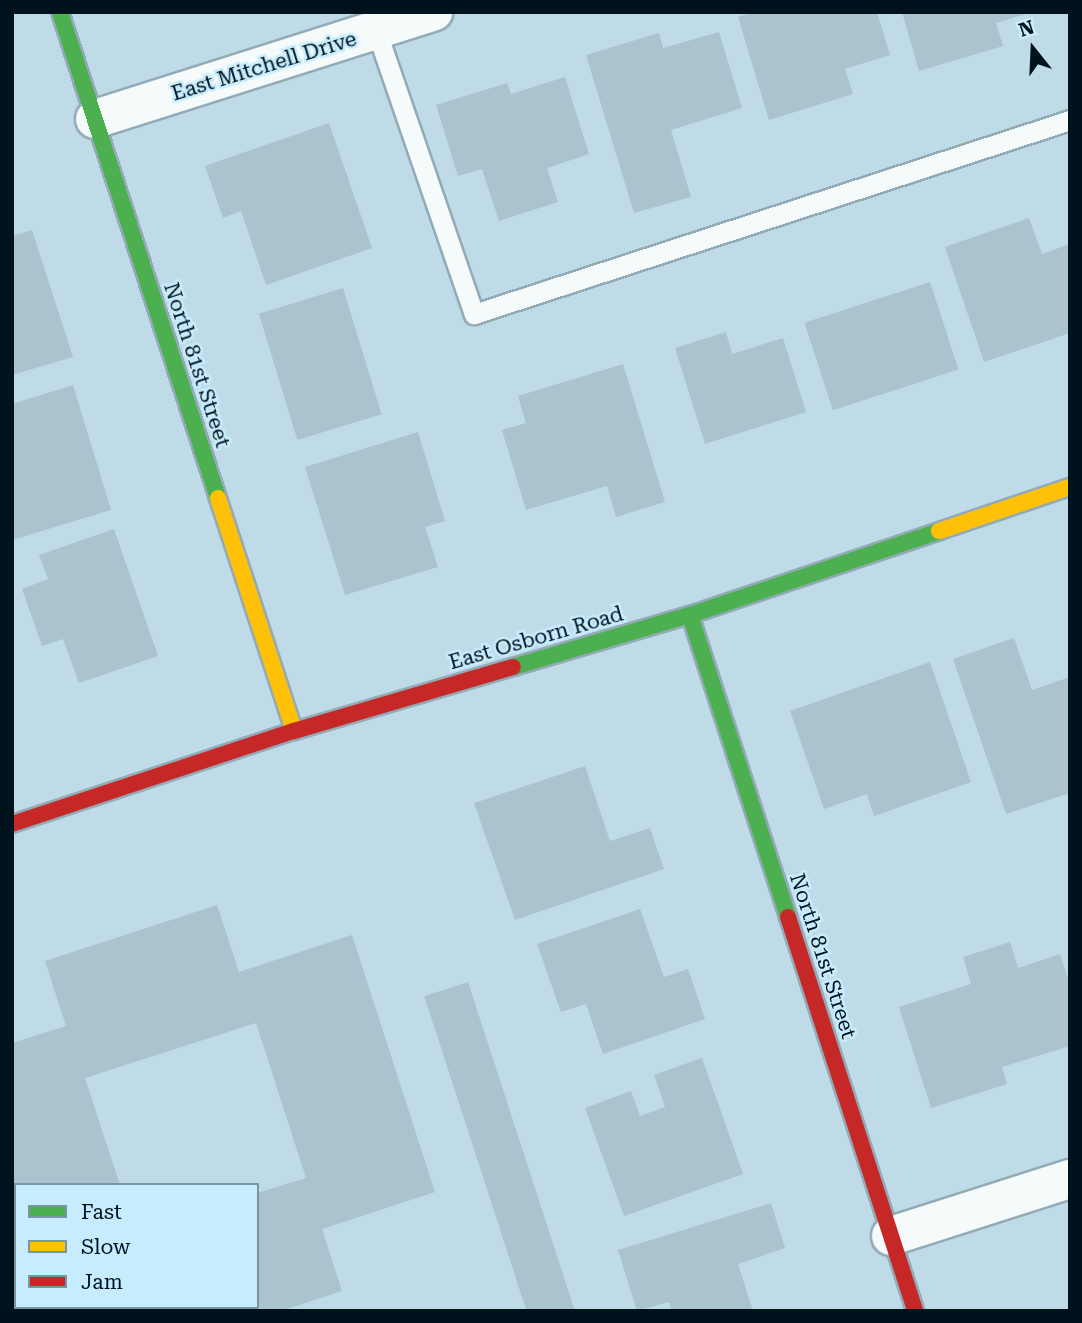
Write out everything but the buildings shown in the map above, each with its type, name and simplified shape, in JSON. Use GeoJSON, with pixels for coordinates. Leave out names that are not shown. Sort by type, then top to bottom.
{"type":"FeatureCollection","features":[{"type":"Feature","properties":{"kind":"street","name":"North 81st Street"},"geometry":{"type":"LineString","coordinates":[[60,12],[294,731]]}},
{"type":"Feature","properties":{"kind":"street","name":"East Mitchell Drive"},"geometry":{"type":"LineString","coordinates":[[95,119],[373,22],[433,12]]}},
{"type":"Feature","properties":{"kind":"street","name":"East Osborn Road"},"geometry":{"type":"LineString","coordinates":[[12,824],[294,731],[690,615],[1070,487]]}},
{"type":"Feature","properties":{"kind":"street","name":"North 81st Street"},"geometry":{"type":"LineString","coordinates":[[690,615],[915,1311]]}},
{"type":"Feature","properties":{"kind":"street"},"geometry":{"type":"LineString","coordinates":[[891,1236],[1070,1178]]}},
{"type":"Feature","properties":{"kind":"lane"},"geometry":{"type":"LineString","coordinates":[[373,22],[474,314],[1070,120]]}},
{"type":"Feature","properties":{"kind":"traffic: fast"},"geometry":{"type":"LineString","coordinates":[[60,12],[218,498]]}},
{"type":"Feature","properties":{"kind":"traffic: fast"},"geometry":{"type":"LineString","coordinates":[[513,667],[690,615],[939,531]]}},
{"type":"Feature","properties":{"kind":"traffic: fast"},"geometry":{"type":"LineString","coordinates":[[690,615],[788,917]]}},
{"type":"Feature","properties":{"kind":"traffic: slow"},"geometry":{"type":"LineString","coordinates":[[939,531],[1070,487]]}},
{"type":"Feature","properties":{"kind":"traffic: slow"},"geometry":{"type":"LineString","coordinates":[[218,498],[294,731]]}},
{"type":"Feature","properties":{"kind":"traffic: jam"},"geometry":{"type":"LineString","coordinates":[[12,824],[294,731],[513,667]]}},
{"type":"Feature","properties":{"kind":"traffic: jam"},"geometry":{"type":"LineString","coordinates":[[788,917],[915,1311]]}}]}
